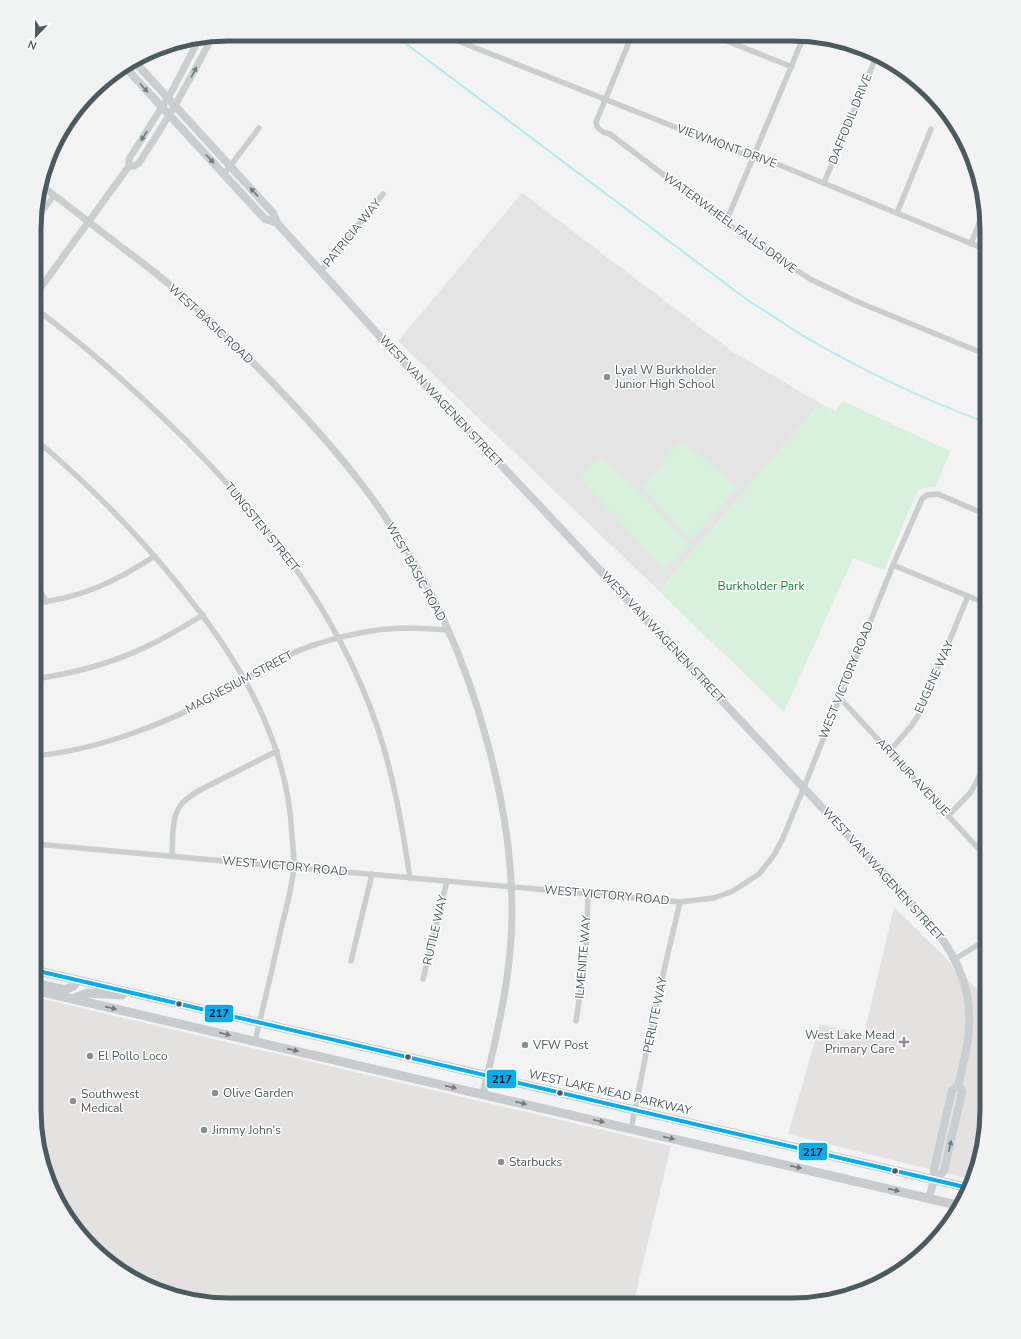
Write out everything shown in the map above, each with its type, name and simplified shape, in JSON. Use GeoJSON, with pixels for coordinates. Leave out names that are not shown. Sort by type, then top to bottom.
{"type":"FeatureCollection","features":[{"type":"Feature","properties":{"kind":"main road","name":"WEST VAN WAGENEN STREET"},"geometry":{"type":"LineString","coordinates":[[137,65],[273,213],[277,223],[394,352],[804,787],[931,924],[944,940],[955,958],[966,986],[970,1016],[968,1039],[958,1086],[962,1089],[962,1092],[944,1171],[934,1180],[929,1198]]}},
{"type":"Feature","properties":{"kind":"main road","name":"WEST VAN WAGENEN STREET"},"geometry":{"type":"LineString","coordinates":[[128,70],[265,219],[277,223]]}},
{"type":"Feature","properties":{"kind":"main road","name":"WEST LAKE MEAD PARKWAY"},"geometry":{"type":"LineString","coordinates":[[41,972],[964,1187]]}},
{"type":"Feature","properties":{"kind":"main road"},"geometry":{"type":"LineString","coordinates":[[41,985],[65,990],[73,986],[78,980]]}},
{"type":"Feature","properties":{"kind":"main road"},"geometry":{"type":"LineString","coordinates":[[41,992],[955,1204]]}},
{"type":"Feature","properties":{"kind":"main road"},"geometry":{"type":"LineString","coordinates":[[73,999],[87,993],[153,998]]}},
{"type":"Feature","properties":{"kind":"street","name":"VIEWMONT DRIVE"},"geometry":{"type":"LineString","coordinates":[[458,41],[748,156],[755,155],[980,247]]}},
{"type":"Feature","properties":{"kind":"street"},"geometry":{"type":"LineString","coordinates":[[606,100],[630,41]]}},
{"type":"Feature","properties":{"kind":"street"},"geometry":{"type":"LineString","coordinates":[[727,41],[792,67]]}},
{"type":"Feature","properties":{"kind":"street"},"geometry":{"type":"LineString","coordinates":[[726,222],[802,41]]}},
{"type":"Feature","properties":{"kind":"street"},"geometry":{"type":"LineString","coordinates":[[129,166],[134,166],[139,163],[171,103],[209,42]]}},
{"type":"Feature","properties":{"kind":"street"},"geometry":{"type":"LineString","coordinates":[[41,287],[129,166],[129,159],[166,112],[197,44]]}},
{"type":"Feature","properties":{"kind":"street","name":"DAFFODIL DRIVE"},"geometry":{"type":"LineString","coordinates":[[824,183],[875,60]]}},
{"type":"Feature","properties":{"kind":"street","name":"WATERWHEEL FALLS DRIVE"},"geometry":{"type":"LineString","coordinates":[[606,100],[596,122],[597,127],[603,132],[610,134],[763,249],[824,287],[980,352]]}},
{"type":"Feature","properties":{"kind":"street"},"geometry":{"type":"LineString","coordinates":[[224,174],[259,128]]}},
{"type":"Feature","properties":{"kind":"street"},"geometry":{"type":"LineString","coordinates":[[897,213],[932,129]]}},
{"type":"Feature","properties":{"kind":"street","name":"WEST BASIC ROAD"},"geometry":{"type":"LineString","coordinates":[[46,189],[171,285],[231,339],[291,402],[363,486],[399,538],[432,594],[462,661],[478,706],[497,776],[507,830],[512,887],[512,914],[508,973],[500,1020],[483,1094]]}},
{"type":"Feature","properties":{"kind":"street","name":"PATRICIA WAY"},"geometry":{"type":"LineString","coordinates":[[321,271],[384,194]]}},
{"type":"Feature","properties":{"kind":"street"},"geometry":{"type":"LineString","coordinates":[[42,213],[54,195]]}},
{"type":"Feature","properties":{"kind":"street"},"geometry":{"type":"LineString","coordinates":[[971,244],[980,221]]}},
{"type":"Feature","properties":{"kind":"street","name":"TUNGSTEN STREET"},"geometry":{"type":"LineString","coordinates":[[41,313],[124,381],[183,437],[235,492],[283,550],[317,600],[338,637],[360,683],[389,764],[400,810],[410,878]]}},
{"type":"Feature","properties":{"kind":"street"},"geometry":{"type":"LineString","coordinates":[[41,445],[110,508],[155,556],[203,615],[222,641],[244,679],[269,730],[285,779],[292,817],[294,867],[255,1041]]}},
{"type":"Feature","properties":{"kind":"street","name":"WEST VICTORY ROAD"},"geometry":{"type":"LineString","coordinates":[[41,845],[680,902],[714,898],[733,891],[759,874],[777,850],[804,787],[893,565],[922,499],[927,495],[938,494],[980,512]]}},
{"type":"Feature","properties":{"kind":"street"},"geometry":{"type":"LineString","coordinates":[[41,602],[68,597],[99,587],[124,575],[155,556]]}},
{"type":"Feature","properties":{"kind":"street"},"geometry":{"type":"LineString","coordinates":[[893,565],[980,601]]}},
{"type":"Feature","properties":{"kind":"street"},"geometry":{"type":"LineString","coordinates":[[41,592],[47,602]]}},
{"type":"Feature","properties":{"kind":"street","name":"EUGENE WAY"},"geometry":{"type":"LineString","coordinates":[[889,752],[919,714],[968,596]]}},
{"type":"Feature","properties":{"kind":"street"},"geometry":{"type":"LineString","coordinates":[[41,678],[96,666],[122,657],[156,642],[203,615]]}},
{"type":"Feature","properties":{"kind":"street","name":"MAGNESIUM STREET"},"geometry":{"type":"LineString","coordinates":[[41,755],[92,745],[154,725],[217,696],[270,663],[294,652],[338,637],[402,628],[448,630]]}},
{"type":"Feature","properties":{"kind":"street","name":"ARTHUR AVENUE"},"geometry":{"type":"LineString","coordinates":[[839,697],[980,850]]}},
{"type":"Feature","properties":{"kind":"street"},"geometry":{"type":"LineString","coordinates":[[172,856],[175,822],[178,810],[189,796],[276,751]]}},
{"type":"Feature","properties":{"kind":"street"},"geometry":{"type":"LineString","coordinates":[[948,816],[971,792],[980,775]]}},
{"type":"Feature","properties":{"kind":"street"},"geometry":{"type":"LineString","coordinates":[[351,961],[372,874]]}},
{"type":"Feature","properties":{"kind":"street","name":"RUTILE WAY"},"geometry":{"type":"LineString","coordinates":[[423,980],[447,881]]}},
{"type":"Feature","properties":{"kind":"street","name":"ILMENITE WAY"},"geometry":{"type":"LineString","coordinates":[[576,1021],[586,954],[588,894]]}},
{"type":"Feature","properties":{"kind":"street","name":"PERLITE WAY"},"geometry":{"type":"LineString","coordinates":[[631,1129],[655,1009],[680,902]]}},
{"type":"Feature","properties":{"kind":"street"},"geometry":{"type":"LineString","coordinates":[[955,958],[980,943]]}},
{"type":"Feature","properties":{"kind":"shaded area","name":"Lyal W Burkholder Junior High School"},"geometry":{"type":"Polygon","coordinates":[[[522,193],[733,352],[820,403],[659,591],[398,341],[522,193]]]}},
{"type":"Feature","properties":{"kind":"shaded area"},"geometry":{"type":"Polygon","coordinates":[[[894,907],[980,992],[980,1122],[974,1159],[967,1179],[788,1134],[820,1024],[864,1034],[894,907]]]}},
{"type":"Feature","properties":{"kind":"shaded area"},"geometry":{"type":"Polygon","coordinates":[[[41,999],[671,1146],[635,1298],[217,1298],[180,1292],[146,1279],[114,1259],[96,1243],[80,1225],[60,1193],[47,1159],[41,1122],[41,999]]]}},
{"type":"Feature","properties":{"kind":"green space","name":"Burkholder Park"},"geometry":{"type":"Polygon","coordinates":[[[843,401],[950,451],[936,487],[923,488],[917,492],[884,570],[853,558],[784,712],[659,591],[820,403],[835,411],[843,401]]]}},
{"type":"Feature","properties":{"kind":"green space"},"geometry":{"type":"Polygon","coordinates":[[[678,443],[685,443],[738,487],[691,540],[642,488],[678,443]]]}},
{"type":"Feature","properties":{"kind":"green space"},"geometry":{"type":"Polygon","coordinates":[[[601,457],[637,489],[690,546],[664,570],[579,477],[601,457]]]}},
{"type":"Feature","properties":{"kind":"waterway"},"geometry":{"type":"LineString","coordinates":[[402,41],[746,299],[824,348],[870,372],[916,394],[980,420]]}},
{"type":"Feature","properties":{"kind":"transit line","name":"217"},"geometry":{"type":"LineString","coordinates":[[41,972],[964,1187]]}},
{"type":"Feature","properties":{"kind":"place","name":"Lyal W Burkholder Junior High School"},"geometry":{"type":"Point","coordinates":[607,377]}},
{"type":"Feature","properties":{"kind":"place","name":"West Lake Mead Primary Care"},"geometry":{"type":"Point","coordinates":[904,1042]}},
{"type":"Feature","properties":{"kind":"place","name":"VFW Post"},"geometry":{"type":"Point","coordinates":[525,1045]}},
{"type":"Feature","properties":{"kind":"place","name":"El Pollo Loco"},"geometry":{"type":"Point","coordinates":[90,1056]}},
{"type":"Feature","properties":{"kind":"place","name":"Olive Garden"},"geometry":{"type":"Point","coordinates":[215,1093]}},
{"type":"Feature","properties":{"kind":"place","name":"Southwest Medical"},"geometry":{"type":"Point","coordinates":[73,1101]}},
{"type":"Feature","properties":{"kind":"place","name":"Jimmy John's"},"geometry":{"type":"Point","coordinates":[204,1130]}},
{"type":"Feature","properties":{"kind":"place","name":"Starbucks"},"geometry":{"type":"Point","coordinates":[501,1162]}}]}
